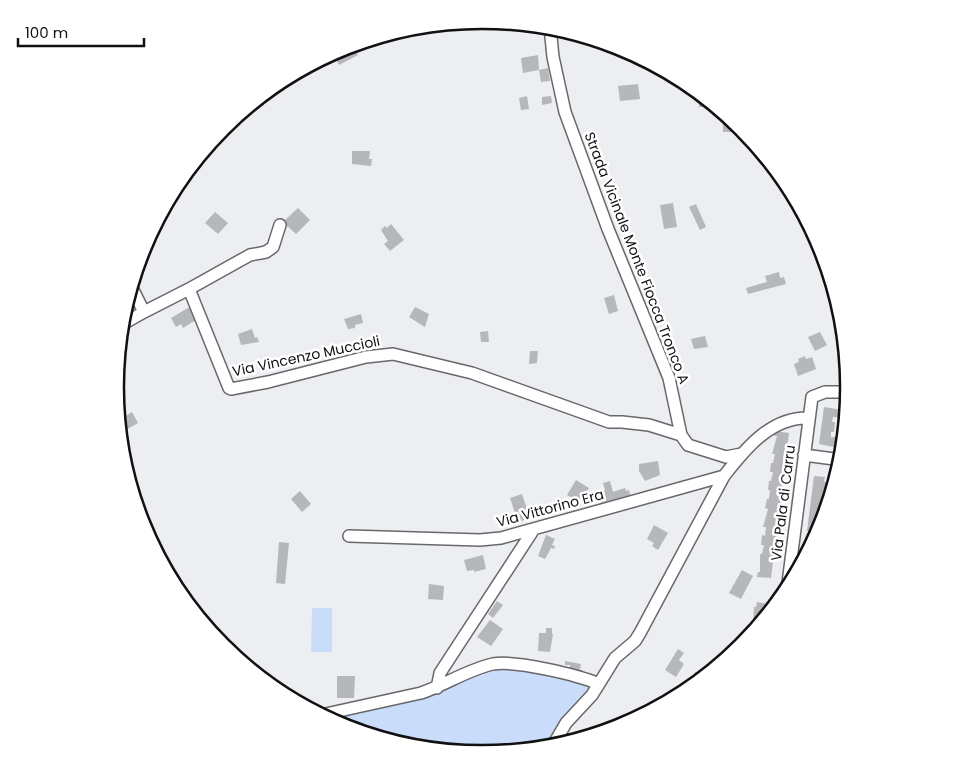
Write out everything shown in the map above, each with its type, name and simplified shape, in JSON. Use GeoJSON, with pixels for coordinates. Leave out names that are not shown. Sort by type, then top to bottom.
{"type":"FeatureCollection","features":[{"type":"Feature","properties":{"kind":"street","name":"Strada Vicinale Monte Fiocca Tronco A"},"geometry":{"type":"LineString","coordinates":[[551,36],[553,57],[565,112],[608,229],[669,378],[681,435]]}},
{"type":"Feature","properties":{"kind":"street"},"geometry":{"type":"LineString","coordinates":[[131,320],[250,255],[266,252],[273,247],[280,225]]}},
{"type":"Feature","properties":{"kind":"street","name":"Via Vincenzo Muccioli"},"geometry":{"type":"LineString","coordinates":[[189,289],[231,389],[268,382],[366,357],[393,354],[472,373],[609,422],[648,425],[681,435]]}},
{"type":"Feature","properties":{"kind":"street"},"geometry":{"type":"LineString","coordinates":[[136,295],[144,312]]}},
{"type":"Feature","properties":{"kind":"street"},"geometry":{"type":"LineString","coordinates":[[558,737],[566,723],[592,695],[616,658],[635,641],[724,476],[741,454],[763,434],[783,421],[795,417],[808,418],[812,397],[825,392],[840,392]]}},
{"type":"Feature","properties":{"kind":"street","name":"Via Pala di Carru"},"geometry":{"type":"LineString","coordinates":[[790,570],[808,418]]}},
{"type":"Feature","properties":{"kind":"street"},"geometry":{"type":"LineString","coordinates":[[681,435],[688,445],[726,457],[741,454]]}},
{"type":"Feature","properties":{"kind":"street"},"geometry":{"type":"LineString","coordinates":[[804,455],[833,459]]}},
{"type":"Feature","properties":{"kind":"street","name":"Via Vittorino Era"},"geometry":{"type":"LineString","coordinates":[[350,536],[480,540],[501,538],[724,476]]}},
{"type":"Feature","properties":{"kind":"street"},"geometry":{"type":"LineString","coordinates":[[437,688],[440,674],[534,529]]}},
{"type":"Feature","properties":{"kind":"street"},"geometry":{"type":"LineString","coordinates":[[333,712],[437,688],[482,668],[500,663],[583,677],[599,684]]}},
{"type":"Feature","properties":{"kind":"shaded area"},"geometry":{"type":"Polygon","coordinates":[[[312,608],[332,608],[332,652],[311,652],[312,608]]]}},
{"type":"Feature","properties":{"kind":"shaded area"},"geometry":{"type":"Polygon","coordinates":[[[503,667],[580,678],[592,691],[560,736],[529,742],[482,745],[435,742],[389,733],[339,715],[433,693],[503,667]]]}},
{"type":"Feature","properties":{"kind":"building"},"geometry":{"type":"Polygon","coordinates":[[[356,52],[358,55],[339,65],[337,60],[356,52]]]}},
{"type":"Feature","properties":{"kind":"building"},"geometry":{"type":"Polygon","coordinates":[[[538,55],[539,70],[523,73],[521,58],[538,55]]]}},
{"type":"Feature","properties":{"kind":"building"},"geometry":{"type":"Polygon","coordinates":[[[548,68],[550,81],[541,82],[539,70],[548,68]]]}},
{"type":"Feature","properties":{"kind":"building"},"geometry":{"type":"Polygon","coordinates":[[[638,84],[640,99],[620,101],[618,86],[638,84]]]}},
{"type":"Feature","properties":{"kind":"building"},"geometry":{"type":"Polygon","coordinates":[[[527,96],[529,109],[521,110],[519,98],[527,96]]]}},
{"type":"Feature","properties":{"kind":"building"},"geometry":{"type":"Polygon","coordinates":[[[551,96],[552,103],[542,105],[542,97],[551,96]]]}},
{"type":"Feature","properties":{"kind":"building"},"geometry":{"type":"Polygon","coordinates":[[[723,123],[732,131],[723,132],[723,123]]]}},
{"type":"Feature","properties":{"kind":"building"},"geometry":{"type":"Polygon","coordinates":[[[352,151],[370,151],[369,159],[372,159],[371,166],[352,164],[352,151]]]}},
{"type":"Feature","properties":{"kind":"building"},"geometry":{"type":"Polygon","coordinates":[[[673,203],[677,227],[664,229],[660,205],[673,203]]]}},
{"type":"Feature","properties":{"kind":"building"},"geometry":{"type":"Polygon","coordinates":[[[696,204],[706,227],[700,230],[689,207],[696,204]]]}},
{"type":"Feature","properties":{"kind":"building"},"geometry":{"type":"Polygon","coordinates":[[[298,208],[310,220],[296,234],[283,222],[298,208]]]}},
{"type":"Feature","properties":{"kind":"building"},"geometry":{"type":"Polygon","coordinates":[[[215,212],[228,223],[218,234],[205,223],[215,212]]]}},
{"type":"Feature","properties":{"kind":"building"},"geometry":{"type":"Polygon","coordinates":[[[391,224],[404,240],[390,251],[384,244],[388,241],[381,230],[391,224]]]}},
{"type":"Feature","properties":{"kind":"building"},"geometry":{"type":"Polygon","coordinates":[[[779,272],[780,278],[784,277],[786,284],[748,294],[746,288],[767,282],[765,276],[779,272]]]}},
{"type":"Feature","properties":{"kind":"building"},"geometry":{"type":"Polygon","coordinates":[[[614,295],[618,311],[609,314],[604,298],[614,295]]]}},
{"type":"Feature","properties":{"kind":"building"},"geometry":{"type":"Polygon","coordinates":[[[193,305],[199,318],[183,328],[181,324],[176,327],[171,318],[193,305]]]}},
{"type":"Feature","properties":{"kind":"building"},"geometry":{"type":"Polygon","coordinates":[[[415,307],[429,314],[425,327],[409,317],[415,307]]]}},
{"type":"Feature","properties":{"kind":"building"},"geometry":{"type":"Polygon","coordinates":[[[361,314],[363,323],[355,325],[355,328],[348,329],[344,319],[361,314]]]}},
{"type":"Feature","properties":{"kind":"building"},"geometry":{"type":"Polygon","coordinates":[[[252,329],[255,338],[257,337],[259,342],[241,345],[238,334],[252,329]]]}},
{"type":"Feature","properties":{"kind":"building"},"geometry":{"type":"Polygon","coordinates":[[[488,331],[489,342],[481,342],[480,332],[488,331]]]}},
{"type":"Feature","properties":{"kind":"building"},"geometry":{"type":"Polygon","coordinates":[[[820,332],[827,345],[815,351],[808,337],[820,332]]]}},
{"type":"Feature","properties":{"kind":"building"},"geometry":{"type":"Polygon","coordinates":[[[705,336],[708,347],[694,349],[691,339],[705,336]]]}},
{"type":"Feature","properties":{"kind":"building"},"geometry":{"type":"Polygon","coordinates":[[[530,351],[538,351],[537,363],[529,364],[530,351]]]}},
{"type":"Feature","properties":{"kind":"building"},"geometry":{"type":"Polygon","coordinates":[[[805,356],[806,359],[812,357],[816,369],[798,376],[794,364],[799,362],[798,359],[805,356]]]}},
{"type":"Feature","properties":{"kind":"building"},"geometry":{"type":"Polygon","coordinates":[[[824,407],[839,410],[838,418],[833,417],[832,422],[835,422],[834,432],[831,432],[831,437],[836,437],[835,447],[819,444],[824,407]]]}},
{"type":"Feature","properties":{"kind":"building"},"geometry":{"type":"Polygon","coordinates":[[[132,412],[138,423],[127,430],[126,416],[132,412]]]}},
{"type":"Feature","properties":{"kind":"building"},"geometry":{"type":"Polygon","coordinates":[[[775,431],[789,433],[771,578],[757,577],[758,572],[760,572],[760,554],[762,554],[764,545],[761,545],[762,535],[765,536],[766,527],[763,527],[768,509],[765,508],[767,499],[769,499],[769,481],[771,481],[773,472],[770,472],[775,454],[772,454],[777,436],[774,436],[775,431]]]}},
{"type":"Feature","properties":{"kind":"building"},"geometry":{"type":"Polygon","coordinates":[[[658,461],[660,475],[645,481],[639,471],[639,464],[658,461]]]}},
{"type":"Feature","properties":{"kind":"building"},"geometry":{"type":"Polygon","coordinates":[[[814,476],[825,477],[824,482],[827,482],[821,502],[810,531],[807,531],[814,476]]]}},
{"type":"Feature","properties":{"kind":"building"},"geometry":{"type":"Polygon","coordinates":[[[576,480],[589,488],[582,500],[579,498],[577,501],[567,495],[576,480]]]}},
{"type":"Feature","properties":{"kind":"building"},"geometry":{"type":"Polygon","coordinates":[[[610,481],[613,492],[625,488],[626,491],[629,490],[630,495],[601,503],[598,492],[605,490],[603,483],[610,481]]]}},
{"type":"Feature","properties":{"kind":"building"},"geometry":{"type":"Polygon","coordinates":[[[300,491],[311,504],[302,512],[291,499],[300,491]]]}},
{"type":"Feature","properties":{"kind":"building"},"geometry":{"type":"Polygon","coordinates":[[[522,494],[530,518],[518,522],[510,498],[522,494]]]}},
{"type":"Feature","properties":{"kind":"building"},"geometry":{"type":"Polygon","coordinates":[[[654,525],[668,533],[658,550],[652,546],[654,543],[647,539],[654,525]]]}},
{"type":"Feature","properties":{"kind":"building"},"geometry":{"type":"Polygon","coordinates":[[[546,535],[555,539],[552,545],[555,546],[554,549],[551,548],[545,559],[538,556],[546,535]]]}},
{"type":"Feature","properties":{"kind":"building"},"geometry":{"type":"Polygon","coordinates":[[[279,542],[289,543],[285,584],[276,583],[279,542]]]}},
{"type":"Feature","properties":{"kind":"building"},"geometry":{"type":"Polygon","coordinates":[[[483,555],[486,569],[474,572],[474,570],[467,571],[464,560],[483,555]]]}},
{"type":"Feature","properties":{"kind":"building"},"geometry":{"type":"Polygon","coordinates":[[[742,570],[753,576],[741,599],[729,593],[742,570]]]}},
{"type":"Feature","properties":{"kind":"building"},"geometry":{"type":"Polygon","coordinates":[[[429,584],[444,586],[443,600],[428,599],[429,584]]]}},
{"type":"Feature","properties":{"kind":"building"},"geometry":{"type":"Polygon","coordinates":[[[497,601],[503,605],[493,618],[488,614],[497,601]]]}},
{"type":"Feature","properties":{"kind":"building"},"geometry":{"type":"Polygon","coordinates":[[[757,602],[767,604],[753,620],[754,607],[756,607],[757,602]]]}},
{"type":"Feature","properties":{"kind":"building"},"geometry":{"type":"Polygon","coordinates":[[[490,620],[503,629],[491,646],[477,637],[490,620]]]}},
{"type":"Feature","properties":{"kind":"building"},"geometry":{"type":"Polygon","coordinates":[[[546,628],[552,628],[553,634],[550,652],[538,651],[539,633],[546,633],[546,628]]]}},
{"type":"Feature","properties":{"kind":"building"},"geometry":{"type":"Polygon","coordinates":[[[678,649],[684,653],[679,660],[684,664],[676,677],[665,670],[678,649]]]}},
{"type":"Feature","properties":{"kind":"building"},"geometry":{"type":"Polygon","coordinates":[[[565,661],[581,664],[580,670],[583,670],[582,673],[570,671],[570,665],[565,665],[565,661]]]}},
{"type":"Feature","properties":{"kind":"building"},"geometry":{"type":"Polygon","coordinates":[[[337,676],[355,676],[354,698],[337,698],[337,676]]]}}]}
